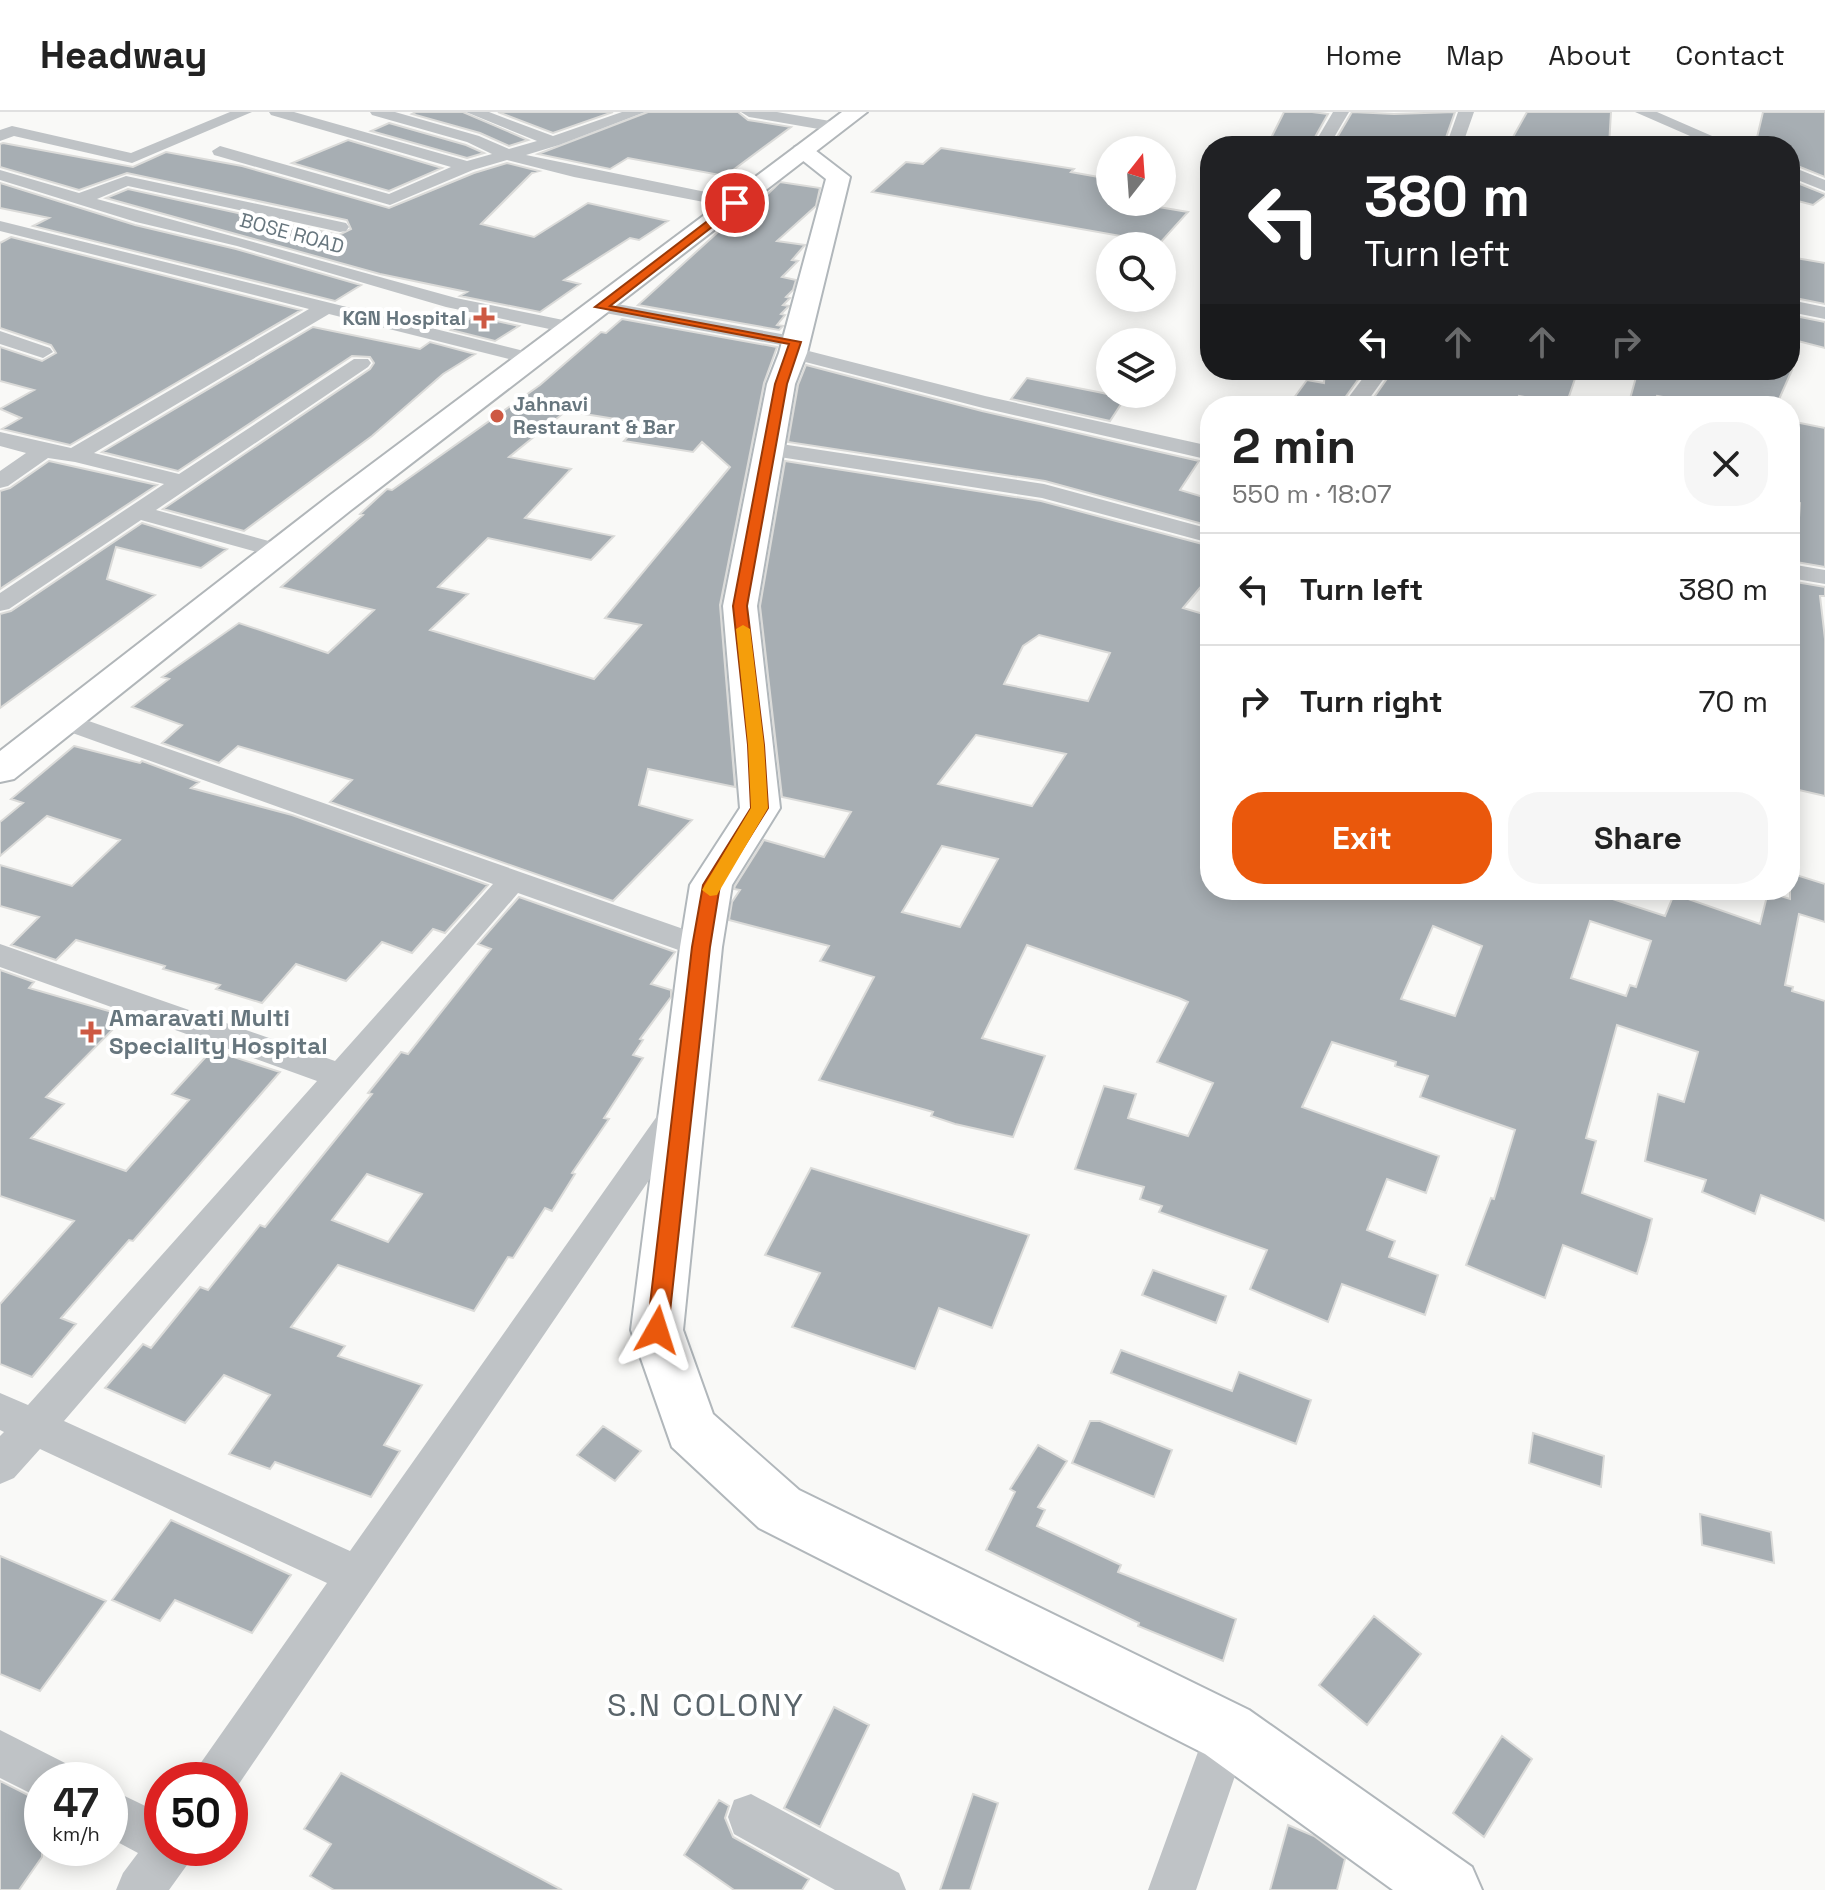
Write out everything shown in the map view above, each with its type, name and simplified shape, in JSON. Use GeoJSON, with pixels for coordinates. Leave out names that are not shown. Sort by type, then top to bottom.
{"type":"FeatureCollection","features":[{"type":"Feature","properties":{"kind":"main road"},"geometry":{"type":"LineString","coordinates":[[0,770],[279,551],[831,130],[838,177],[794,348],[781,384],[740,606],[760,808],[711,885],[701,947],[657,1330],[691,1429],[779,1509],[1227,1732],[1449,1890]]}},
{"type":"Feature","properties":{"kind":"street"},"geometry":{"type":"LineString","coordinates":[[0,136],[12,131],[132,158],[244,112]]}},
{"type":"Feature","properties":{"kind":"street"},"geometry":{"type":"LineString","coordinates":[[277,112],[467,166]]}},
{"type":"Feature","properties":{"kind":"street"},"geometry":{"type":"LineString","coordinates":[[378,112],[473,139],[508,155],[574,172],[735,203]]}},
{"type":"Feature","properties":{"kind":"street"},"geometry":{"type":"LineString","coordinates":[[289,255],[390,200],[467,166],[553,142],[637,112]]}},
{"type":"Feature","properties":{"kind":"street"},"geometry":{"type":"LineString","coordinates":[[749,112],[831,130]]}},
{"type":"Feature","properties":{"kind":"street"},"geometry":{"type":"LineString","coordinates":[[1327,136],[1341,112]]}},
{"type":"Feature","properties":{"kind":"street"},"geometry":{"type":"LineString","coordinates":[[1458,136],[1466,112]]}},
{"type":"Feature","properties":{"kind":"street"},"geometry":{"type":"LineString","coordinates":[[1643,112],[1702,136]]}},
{"type":"Feature","properties":{"kind":"street"},"geometry":{"type":"LineString","coordinates":[[481,113],[553,142]]}},
{"type":"Feature","properties":{"kind":"street"},"geometry":{"type":"LineString","coordinates":[[220,151],[390,200]]}},
{"type":"Feature","properties":{"kind":"street"},"geometry":{"type":"LineString","coordinates":[[1800,174],[1822,179]]}},
{"type":"Feature","properties":{"kind":"street","name":"BOSE ROAD"},"geometry":{"type":"LineString","coordinates":[[0,175],[142,218],[289,255],[453,303],[573,328]]}},
{"type":"Feature","properties":{"kind":"street"},"geometry":{"type":"LineString","coordinates":[[81,199],[126,181],[353,220]]}},
{"type":"Feature","properties":{"kind":"street"},"geometry":{"type":"LineString","coordinates":[[0,226],[533,359]]}},
{"type":"Feature","properties":{"kind":"street"},"geometry":{"type":"LineString","coordinates":[[601,307],[794,348],[983,402],[1200,451]]}},
{"type":"Feature","properties":{"kind":"street"},"geometry":{"type":"LineString","coordinates":[[75,455],[325,308]]}},
{"type":"Feature","properties":{"kind":"street"},"geometry":{"type":"LineString","coordinates":[[1800,308],[1825,313]]}},
{"type":"Feature","properties":{"kind":"street"},"geometry":{"type":"LineString","coordinates":[[0,337],[43,352]]}},
{"type":"Feature","properties":{"kind":"street"},"geometry":{"type":"LineString","coordinates":[[0,604],[361,363]]}},
{"type":"Feature","properties":{"kind":"street"},"geometry":{"type":"LineString","coordinates":[[0,439],[182,482]]}},
{"type":"Feature","properties":{"kind":"street"},"geometry":{"type":"LineString","coordinates":[[768,449],[1044,491],[1200,533]]}},
{"type":"Feature","properties":{"kind":"street"},"geometry":{"type":"LineString","coordinates":[[0,481],[44,451]]}},
{"type":"Feature","properties":{"kind":"street"},"geometry":{"type":"LineString","coordinates":[[137,512],[279,551]]}},
{"type":"Feature","properties":{"kind":"street"},"geometry":{"type":"LineString","coordinates":[[1800,573],[1825,577]]}},
{"type":"Feature","properties":{"kind":"street"},"geometry":{"type":"LineString","coordinates":[[63,720],[701,947]]}},
{"type":"Feature","properties":{"kind":"street"},"geometry":{"type":"LineString","coordinates":[[0,1465],[17,1419],[341,1076],[513,880]]}},
{"type":"Feature","properties":{"kind":"street"},"geometry":{"type":"LineString","coordinates":[[0,955],[341,1076]]}},
{"type":"Feature","properties":{"kind":"street"},"geometry":{"type":"LineString","coordinates":[[229,1762],[683,1105]]}},
{"type":"Feature","properties":{"kind":"street"},"geometry":{"type":"LineString","coordinates":[[17,1419],[358,1576]]}},
{"type":"Feature","properties":{"kind":"street"},"geometry":{"type":"LineString","coordinates":[[1172,1890],[1227,1732]]}},
{"type":"Feature","properties":{"kind":"street"},"geometry":{"type":"LineString","coordinates":[[0,1753],[24,1766]]}},
{"type":"Feature","properties":{"kind":"street"},"geometry":{"type":"LineString","coordinates":[[751,1817],[882,1890]]}},
{"type":"Feature","properties":{"kind":"street"},"geometry":{"type":"LineString","coordinates":[[140,1890],[157,1866]]}},
{"type":"Feature","properties":{"kind":"building"},"geometry":{"type":"Polygon","coordinates":[[[463,112],[528,140],[509,146],[480,133],[412,114],[463,112]]]}},
{"type":"Feature","properties":{"kind":"building"},"geometry":{"type":"Polygon","coordinates":[[[498,112],[613,112],[553,133],[498,112]]]}},
{"type":"Feature","properties":{"kind":"building"},"geometry":{"type":"Polygon","coordinates":[[[648,112],[738,112],[748,120],[791,127],[725,176],[628,158],[610,169],[538,154],[648,112]]]}},
{"type":"Feature","properties":{"kind":"building"},"geometry":{"type":"Polygon","coordinates":[[[1284,112],[1328,114],[1316,136],[1272,136],[1284,112]]]}},
{"type":"Feature","properties":{"kind":"building"},"geometry":{"type":"Polygon","coordinates":[[[1352,112],[1455,112],[1447,136],[1338,136],[1352,112]]]}},
{"type":"Feature","properties":{"kind":"building"},"geometry":{"type":"Polygon","coordinates":[[[1527,112],[1611,112],[1610,136],[1514,136],[1527,112]]]}},
{"type":"Feature","properties":{"kind":"building"},"geometry":{"type":"Polygon","coordinates":[[[1763,112],[1825,112],[1825,177],[1800,167],[1800,136],[1757,136],[1763,112]]]}},
{"type":"Feature","properties":{"kind":"building"},"geometry":{"type":"Polygon","coordinates":[[[389,123],[484,153],[467,158],[371,131],[389,123]]]}},
{"type":"Feature","properties":{"kind":"building"},"geometry":{"type":"Polygon","coordinates":[[[348,140],[442,168],[389,191],[292,163],[348,140]]]}},
{"type":"Feature","properties":{"kind":"building"},"geometry":{"type":"Polygon","coordinates":[[[0,144],[133,167],[166,152],[242,166],[389,208],[474,173],[507,163],[539,171],[532,173],[481,224],[534,237],[588,203],[668,221],[639,240],[630,238],[564,280],[580,284],[540,312],[460,296],[467,292],[380,274],[106,198],[128,189],[339,235],[351,229],[347,220],[127,173],[79,190],[0,167],[0,144]]]}},
{"type":"Feature","properties":{"kind":"building"},"geometry":{"type":"Polygon","coordinates":[[[941,148],[1074,169],[1071,172],[1096,176],[1096,216],[1176,216],[1176,210],[1188,212],[1170,232],[1098,232],[872,192],[906,162],[923,164],[941,148]]]}},
{"type":"Feature","properties":{"kind":"building"},"geometry":{"type":"Polygon","coordinates":[[[780,182],[820,188],[816,206],[777,241],[805,245],[792,260],[798,261],[782,277],[796,280],[793,290],[786,297],[790,298],[783,305],[789,306],[781,314],[785,315],[777,325],[783,326],[779,330],[638,305],[718,232],[729,232],[780,182]]]}},
{"type":"Feature","properties":{"kind":"building"},"geometry":{"type":"Polygon","coordinates":[[[0,183],[135,225],[236,249],[361,285],[335,301],[33,226],[49,218],[0,208],[0,183]]]}},
{"type":"Feature","properties":{"kind":"building"},"geometry":{"type":"Polygon","coordinates":[[[1800,184],[1825,194],[1813,205],[1800,202],[1800,184]]]}},
{"type":"Feature","properties":{"kind":"building"},"geometry":{"type":"Polygon","coordinates":[[[11,237],[301,310],[70,445],[2,429],[21,418],[0,409],[34,390],[0,381],[0,347],[42,361],[56,353],[51,345],[0,328],[0,243],[11,237]]]}},
{"type":"Feature","properties":{"kind":"building"},"geometry":{"type":"Polygon","coordinates":[[[1800,259],[1825,263],[1825,304],[1800,299],[1800,259]]]}},
{"type":"Feature","properties":{"kind":"building"},"geometry":{"type":"Polygon","coordinates":[[[474,316],[519,326],[495,341],[451,330],[474,316]]]}},
{"type":"Feature","properties":{"kind":"building"},"geometry":{"type":"Polygon","coordinates":[[[1800,317],[1825,322],[1825,348],[1800,342],[1800,317]]]}},
{"type":"Feature","properties":{"kind":"building"},"geometry":{"type":"Polygon","coordinates":[[[622,319],[777,347],[764,383],[720,605],[735,787],[648,769],[639,805],[692,820],[613,901],[330,802],[352,780],[238,746],[219,763],[162,743],[182,725],[132,707],[169,679],[162,677],[239,623],[328,653],[374,610],[281,587],[363,515],[360,514],[387,489],[392,490],[540,385],[601,332],[606,333],[622,319]],[[566,411],[509,457],[571,469],[525,518],[614,536],[591,560],[488,538],[438,587],[468,594],[430,630],[594,679],[641,625],[605,618],[730,467],[702,442],[693,452],[624,441],[640,423],[566,411]]]}},
{"type":"Feature","properties":{"kind":"building"},"geometry":{"type":"Polygon","coordinates":[[[313,327],[420,349],[430,342],[475,354],[443,374],[372,436],[244,531],[163,509],[370,369],[374,363],[370,357],[352,356],[178,471],[102,452],[313,327]]]}},
{"type":"Feature","properties":{"kind":"building"},"geometry":{"type":"Polygon","coordinates":[[[806,365],[982,411],[1199,461],[1180,490],[1200,496],[1200,523],[1045,481],[788,442],[798,385],[806,365]]]}},
{"type":"Feature","properties":{"kind":"building"},"geometry":{"type":"Polygon","coordinates":[[[1027,378],[1096,392],[1096,408],[1118,408],[1110,421],[1011,399],[1027,378]]]}},
{"type":"Feature","properties":{"kind":"building"},"geometry":{"type":"Polygon","coordinates":[[[1307,380],[1324,383],[1324,380],[1358,380],[1346,396],[1295,396],[1307,380]]]}},
{"type":"Feature","properties":{"kind":"building"},"geometry":{"type":"Polygon","coordinates":[[[1386,380],[1575,380],[1569,396],[1375,396],[1386,380]]]}},
{"type":"Feature","properties":{"kind":"building"},"geometry":{"type":"Polygon","coordinates":[[[1635,380],[1788,380],[1780,396],[1631,396],[1635,380]]]}},
{"type":"Feature","properties":{"kind":"building"},"geometry":{"type":"Polygon","coordinates":[[[1800,423],[1825,428],[1825,567],[1800,563],[1800,423]]]}},
{"type":"Feature","properties":{"kind":"building"},"geometry":{"type":"Polygon","coordinates":[[[49,461],[157,485],[0,589],[0,491],[10,488],[49,461]]]}},
{"type":"Feature","properties":{"kind":"building"},"geometry":{"type":"Polygon","coordinates":[[[785,461],[1041,501],[1200,543],[1200,588],[1183,608],[1200,613],[1200,900],[1616,900],[1665,916],[1672,900],[1691,900],[1760,924],[1766,900],[1800,900],[1800,876],[1825,884],[1825,922],[1799,914],[1785,985],[1793,987],[1792,991],[1825,1001],[1825,1221],[1761,1195],[1755,1214],[1702,1192],[1706,1180],[1645,1161],[1658,1094],[1684,1102],[1698,1052],[1617,1025],[1586,1138],[1596,1141],[1582,1193],[1652,1219],[1647,1240],[1637,1274],[1563,1245],[1545,1298],[1466,1265],[1491,1198],[1494,1199],[1515,1130],[1420,1097],[1428,1076],[1395,1066],[1396,1062],[1332,1042],[1302,1107],[1439,1156],[1426,1193],[1387,1179],[1367,1230],[1395,1241],[1389,1257],[1438,1275],[1425,1315],[1342,1284],[1328,1322],[1250,1289],[1267,1250],[1159,1212],[1162,1206],[1140,1199],[1144,1187],[1075,1169],[1104,1086],[1136,1094],[1128,1118],[1188,1136],[1213,1083],[1157,1062],[1188,1002],[1027,945],[982,1038],[1045,1056],[1013,1137],[955,1124],[931,1116],[933,1112],[819,1080],[874,977],[820,961],[829,946],[729,920],[732,902],[740,890],[734,889],[735,886],[764,840],[824,857],[851,812],[782,797],[760,606],[785,461]],[[1039,635],[1023,646],[1004,684],[1088,701],[1110,653],[1039,635]],[[976,735],[938,784],[1032,806],[1066,754],[976,735]],[[942,846],[902,912],[960,927],[998,859],[942,846]],[[1590,921],[1571,978],[1626,996],[1630,985],[1636,987],[1651,941],[1590,921]],[[1433,926],[1401,999],[1455,1016],[1482,946],[1433,926]]]}},
{"type":"Feature","properties":{"kind":"building"},"geometry":{"type":"Polygon","coordinates":[[[142,523],[227,549],[201,568],[116,547],[107,579],[155,595],[0,708],[0,614],[11,611],[142,523]]]}},
{"type":"Feature","properties":{"kind":"building"},"geometry":{"type":"Polygon","coordinates":[[[1800,583],[1825,587],[1825,596],[1820,596],[1825,639],[1825,796],[1800,790],[1800,583]]]}},
{"type":"Feature","properties":{"kind":"building"},"geometry":{"type":"Polygon","coordinates":[[[74,746],[142,761],[199,782],[191,788],[292,815],[488,885],[445,933],[433,929],[412,953],[382,942],[346,981],[296,964],[262,1003],[216,989],[220,985],[163,969],[165,966],[76,940],[56,960],[11,945],[39,917],[0,906],[0,865],[72,886],[120,840],[47,816],[0,856],[0,822],[23,803],[11,799],[74,746]]]}},
{"type":"Feature","properties":{"kind":"building"},"geometry":{"type":"Polygon","coordinates":[[[519,897],[675,952],[651,984],[671,990],[671,997],[640,1039],[643,1040],[633,1055],[643,1058],[604,1118],[609,1119],[572,1173],[575,1174],[552,1211],[545,1208],[513,1258],[508,1257],[474,1311],[338,1265],[291,1327],[345,1346],[338,1356],[422,1385],[384,1445],[400,1451],[371,1497],[275,1462],[270,1469],[229,1454],[270,1395],[224,1375],[185,1423],[105,1388],[143,1344],[151,1348],[200,1287],[208,1290],[260,1225],[265,1227],[372,1094],[368,1093],[401,1052],[408,1054],[491,949],[478,944],[519,897]],[[367,1174],[332,1220],[388,1242],[422,1194],[367,1174]]]}},
{"type":"Feature","properties":{"kind":"building"},"geometry":{"type":"Polygon","coordinates":[[[0,970],[34,982],[29,988],[126,1016],[46,1097],[64,1104],[31,1138],[126,1171],[189,1100],[172,1094],[212,1050],[280,1072],[133,1241],[129,1240],[61,1318],[76,1324],[32,1377],[0,1364],[0,1304],[74,1221],[0,1196],[0,970]]]}},
{"type":"Feature","properties":{"kind":"building"},"geometry":{"type":"Polygon","coordinates":[[[811,1168],[1029,1235],[992,1328],[939,1308],[915,1369],[792,1327],[820,1273],[765,1255],[811,1168]]]}},
{"type":"Feature","properties":{"kind":"building"},"geometry":{"type":"Polygon","coordinates":[[[1153,1270],[1226,1296],[1216,1323],[1142,1295],[1153,1270]]]}},
{"type":"Feature","properties":{"kind":"building"},"geometry":{"type":"Polygon","coordinates":[[[1121,1350],[1232,1391],[1239,1372],[1311,1400],[1296,1444],[1111,1373],[1121,1350]]]}},
{"type":"Feature","properties":{"kind":"building"},"geometry":{"type":"Polygon","coordinates":[[[1090,1421],[1100,1421],[1172,1450],[1154,1497],[1072,1463],[1090,1421]]]}},
{"type":"Feature","properties":{"kind":"building"},"geometry":{"type":"Polygon","coordinates":[[[603,1426],[641,1451],[615,1481],[577,1455],[603,1426]]]}},
{"type":"Feature","properties":{"kind":"building"},"geometry":{"type":"Polygon","coordinates":[[[1533,1433],[1604,1456],[1601,1487],[1529,1463],[1533,1433]]]}},
{"type":"Feature","properties":{"kind":"building"},"geometry":{"type":"Polygon","coordinates":[[[1038,1445],[1067,1461],[1038,1507],[1045,1510],[1037,1526],[1121,1565],[1118,1572],[1236,1619],[1223,1661],[1138,1626],[1139,1623],[986,1550],[1015,1492],[1010,1489],[1038,1445]]]}},
{"type":"Feature","properties":{"kind":"building"},"geometry":{"type":"Polygon","coordinates":[[[1700,1514],[1771,1532],[1774,1563],[1702,1545],[1700,1514]]]}},
{"type":"Feature","properties":{"kind":"building"},"geometry":{"type":"Polygon","coordinates":[[[171,1520],[291,1575],[252,1633],[175,1600],[160,1621],[112,1600],[171,1520]]]}},
{"type":"Feature","properties":{"kind":"building"},"geometry":{"type":"Polygon","coordinates":[[[0,1556],[106,1601],[40,1691],[0,1674],[0,1556]]]}},
{"type":"Feature","properties":{"kind":"building"},"geometry":{"type":"Polygon","coordinates":[[[1374,1616],[1421,1654],[1367,1725],[1319,1685],[1374,1616]]]}},
{"type":"Feature","properties":{"kind":"building"},"geometry":{"type":"Polygon","coordinates":[[[834,1707],[869,1725],[820,1827],[784,1808],[834,1707]]]}},
{"type":"Feature","properties":{"kind":"building"},"geometry":{"type":"Polygon","coordinates":[[[1502,1736],[1532,1759],[1484,1837],[1453,1813],[1502,1736]]]}},
{"type":"Feature","properties":{"kind":"building"},"geometry":{"type":"Polygon","coordinates":[[[341,1773],[562,1890],[334,1890],[310,1876],[331,1844],[304,1829],[341,1773]]]}},
{"type":"Feature","properties":{"kind":"building"},"geometry":{"type":"Polygon","coordinates":[[[0,1781],[24,1793],[24,1866],[36,1866],[19,1890],[0,1890],[0,1781]]]}},
{"type":"Feature","properties":{"kind":"building"},"geometry":{"type":"Polygon","coordinates":[[[973,1794],[998,1803],[970,1890],[940,1890],[973,1794]]]}},
{"type":"Feature","properties":{"kind":"building"},"geometry":{"type":"Polygon","coordinates":[[[719,1800],[729,1806],[725,1818],[733,1837],[809,1879],[802,1890],[734,1890],[684,1855],[719,1800]]]}},
{"type":"Feature","properties":{"kind":"building"},"geometry":{"type":"Polygon","coordinates":[[[1288,1825],[1314,1836],[1345,1859],[1337,1890],[1270,1890],[1288,1825]]]}},
{"type":"Feature","properties":{"kind":"slow traffic"},"geometry":{"type":"LineString","coordinates":[[710,890],[760,808],[743,629]]}},
{"type":"Feature","properties":{"kind":"place","name":"KGN Hospital"},"geometry":{"type":"Point","coordinates":[484,318]}},
{"type":"Feature","properties":{"kind":"place","name":"Jahnavi Restaurant & Bar"},"geometry":{"type":"Point","coordinates":[497,416]}},
{"type":"Feature","properties":{"kind":"place","name":"Amaravati Multi Speciality Hospital"},"geometry":{"type":"Point","coordinates":[91,1032]}},
{"type":"Feature","properties":{"kind":"district","name":"S.N COLONY"},"geometry":{"type":"Point","coordinates":[706,1705]}},
{"type":"Feature","properties":{"kind":"route"},"geometry":{"type":"LineString","coordinates":[[657,1330],[701,947],[711,885],[760,808],[740,606],[781,384],[796,342],[601,307],[735,203]]}}]}
